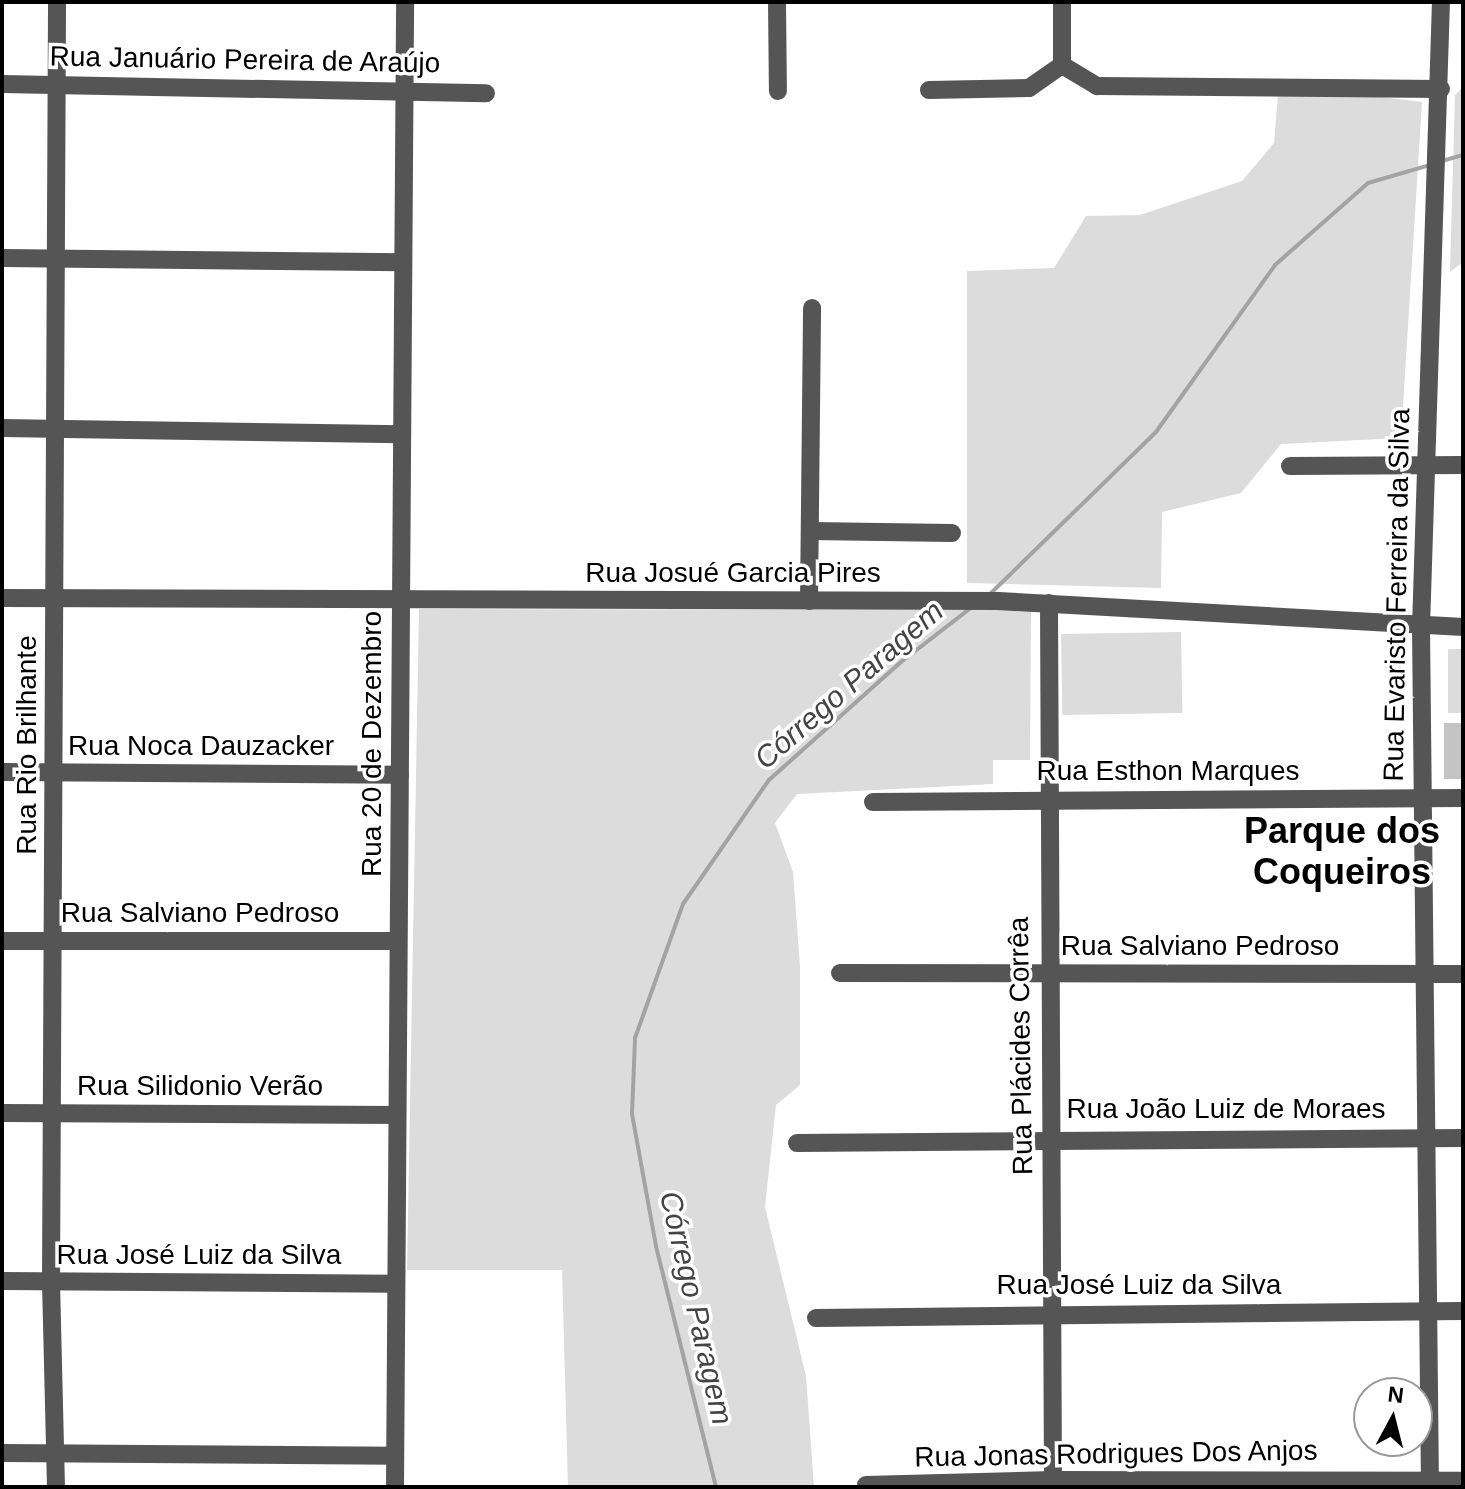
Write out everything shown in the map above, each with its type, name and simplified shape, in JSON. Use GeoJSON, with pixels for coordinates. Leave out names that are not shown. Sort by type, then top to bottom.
{"type":"FeatureCollection","features":[{"type":"Feature","properties":{"kind":"street","name":"Rua Rio Brilhante"},"geometry":{"type":"LineString","coordinates":[[56,1487],[51,1282],[56,773],[53,258],[57,2]]}},
{"type":"Feature","properties":{"kind":"street","name":"Rua 20 de Dezembro"},"geometry":{"type":"LineString","coordinates":[[395,1487],[405,2]]}},
{"type":"Feature","properties":{"kind":"street"},"geometry":{"type":"LineString","coordinates":[[777,2],[778,91]]}},
{"type":"Feature","properties":{"kind":"street"},"geometry":{"type":"LineString","coordinates":[[1062,2],[1062,65]]}},
{"type":"Feature","properties":{"kind":"street","name":"Rua Evaristo Ferreira da Silva"},"geometry":{"type":"LineString","coordinates":[[1430,1484],[1425,1312],[1427,974],[1420,797],[1421,627],[1441,89],[1441,2]]}},
{"type":"Feature","properties":{"kind":"street"},"geometry":{"type":"LineString","coordinates":[[1062,65],[1097,86],[1441,89]]}},
{"type":"Feature","properties":{"kind":"street"},"geometry":{"type":"LineString","coordinates":[[929,90],[1029,88],[1062,65]]}},
{"type":"Feature","properties":{"kind":"street","name":"Rua Januário Pereira de Araújo"},"geometry":{"type":"LineString","coordinates":[[2,84],[486,93]]}},
{"type":"Feature","properties":{"kind":"street"},"geometry":{"type":"LineString","coordinates":[[2,258],[403,262]]}},
{"type":"Feature","properties":{"kind":"street"},"geometry":{"type":"LineString","coordinates":[[809,601],[812,308]]}},
{"type":"Feature","properties":{"kind":"street"},"geometry":{"type":"LineString","coordinates":[[2,428],[402,434]]}},
{"type":"Feature","properties":{"kind":"street"},"geometry":{"type":"LineString","coordinates":[[1290,466],[1463,465]]}},
{"type":"Feature","properties":{"kind":"street"},"geometry":{"type":"LineString","coordinates":[[810,531],[952,533]]}},
{"type":"Feature","properties":{"kind":"street","name":"Rua Josué Garcia Pires"},"geometry":{"type":"LineString","coordinates":[[2,598],[401,602],[950,600],[1463,627]]}},
{"type":"Feature","properties":{"kind":"street","name":"Rua Plácides Corrêa"},"geometry":{"type":"LineString","coordinates":[[1049,603],[1046,799],[1053,1483]]}},
{"type":"Feature","properties":{"kind":"street","name":"Rua Noca Dauzacker"},"geometry":{"type":"LineString","coordinates":[[2,772],[400,775]]}},
{"type":"Feature","properties":{"kind":"street","name":"Rua Esthon Marques"},"geometry":{"type":"LineString","coordinates":[[873,802],[1463,798]]}},
{"type":"Feature","properties":{"kind":"street","name":"Rua Salviano Pedroso"},"geometry":{"type":"LineString","coordinates":[[2,941],[398,941]]}},
{"type":"Feature","properties":{"kind":"street","name":"Rua Salviano Pedroso"},"geometry":{"type":"LineString","coordinates":[[840,973],[1463,974]]}},
{"type":"Feature","properties":{"kind":"street","name":"Rua Silidonio Verão"},"geometry":{"type":"LineString","coordinates":[[2,1113],[397,1115]]}},
{"type":"Feature","properties":{"kind":"street","name":"Rua João Luiz de Moraes"},"geometry":{"type":"LineString","coordinates":[[797,1143],[1051,1137],[1463,1138]]}},
{"type":"Feature","properties":{"kind":"street","name":"Rua José Luiz da Silva"},"geometry":{"type":"LineString","coordinates":[[2,1281],[396,1284]]}},
{"type":"Feature","properties":{"kind":"street","name":"Rua José Luiz da Silva"},"geometry":{"type":"LineString","coordinates":[[816,1318],[1052,1313],[1463,1311]]}},
{"type":"Feature","properties":{"kind":"street"},"geometry":{"type":"LineString","coordinates":[[2,1453],[395,1456]]}},
{"type":"Feature","properties":{"kind":"street","name":"Rua Jonas Rodrigues Dos Anjos"},"geometry":{"type":"LineString","coordinates":[[866,1485],[1430,1484],[1463,1481]]}},
{"type":"Feature","properties":{"kind":"shaded area"},"geometry":{"type":"Polygon","coordinates":[[[1463,87],[1463,262],[1450,272],[1455,95],[1463,87]]]}},
{"type":"Feature","properties":{"kind":"shaded area"},"geometry":{"type":"Polygon","coordinates":[[[1358,94],[1422,102],[1401,438],[1281,444],[1241,493],[1162,512],[1161,588],[967,583],[967,271],[1054,268],[1086,216],[1140,215],[1242,181],[1274,143],[1278,95],[1358,94]]]}},
{"type":"Feature","properties":{"kind":"shaded area"},"geometry":{"type":"Polygon","coordinates":[[[419,609],[1031,610],[1030,760],[993,760],[993,784],[797,794],[775,823],[793,872],[800,966],[800,1085],[776,1105],[765,1207],[806,1376],[814,1487],[568,1487],[562,1270],[407,1270],[419,609]]]}},
{"type":"Feature","properties":{"kind":"shaded area"},"geometry":{"type":"Polygon","coordinates":[[[1181,632],[1182,713],[1062,715],[1061,634],[1181,632]]]}},
{"type":"Feature","properties":{"kind":"shaded area"},"geometry":{"type":"Polygon","coordinates":[[[1448,649],[1463,649],[1463,713],[1448,713],[1448,649]]]}},
{"type":"Feature","properties":{"kind":"building"},"geometry":{"type":"Polygon","coordinates":[[[1444,723],[1463,723],[1463,779],[1444,779],[1444,723]]]}},
{"type":"Feature","properties":{"kind":"waterway","name":"Córrego Paragem"},"geometry":{"type":"LineString","coordinates":[[1442,161],[1463,155]]}},
{"type":"Feature","properties":{"kind":"waterway","name":"Córrego Paragem"},"geometry":{"type":"LineString","coordinates":[[989,595],[1156,432],[1275,265],[1368,183],[1430,165]]}},
{"type":"Feature","properties":{"kind":"waterway","name":"Córrego Paragem"},"geometry":{"type":"LineString","coordinates":[[716,1487],[656,1246],[632,1114],[635,1038],[683,904],[769,780],[901,662],[972,607]]}},
{"type":"Feature","properties":{"kind":"district","name":"Parque dos Coqueiros"},"geometry":{"type":"Point","coordinates":[1342,850]}}]}
